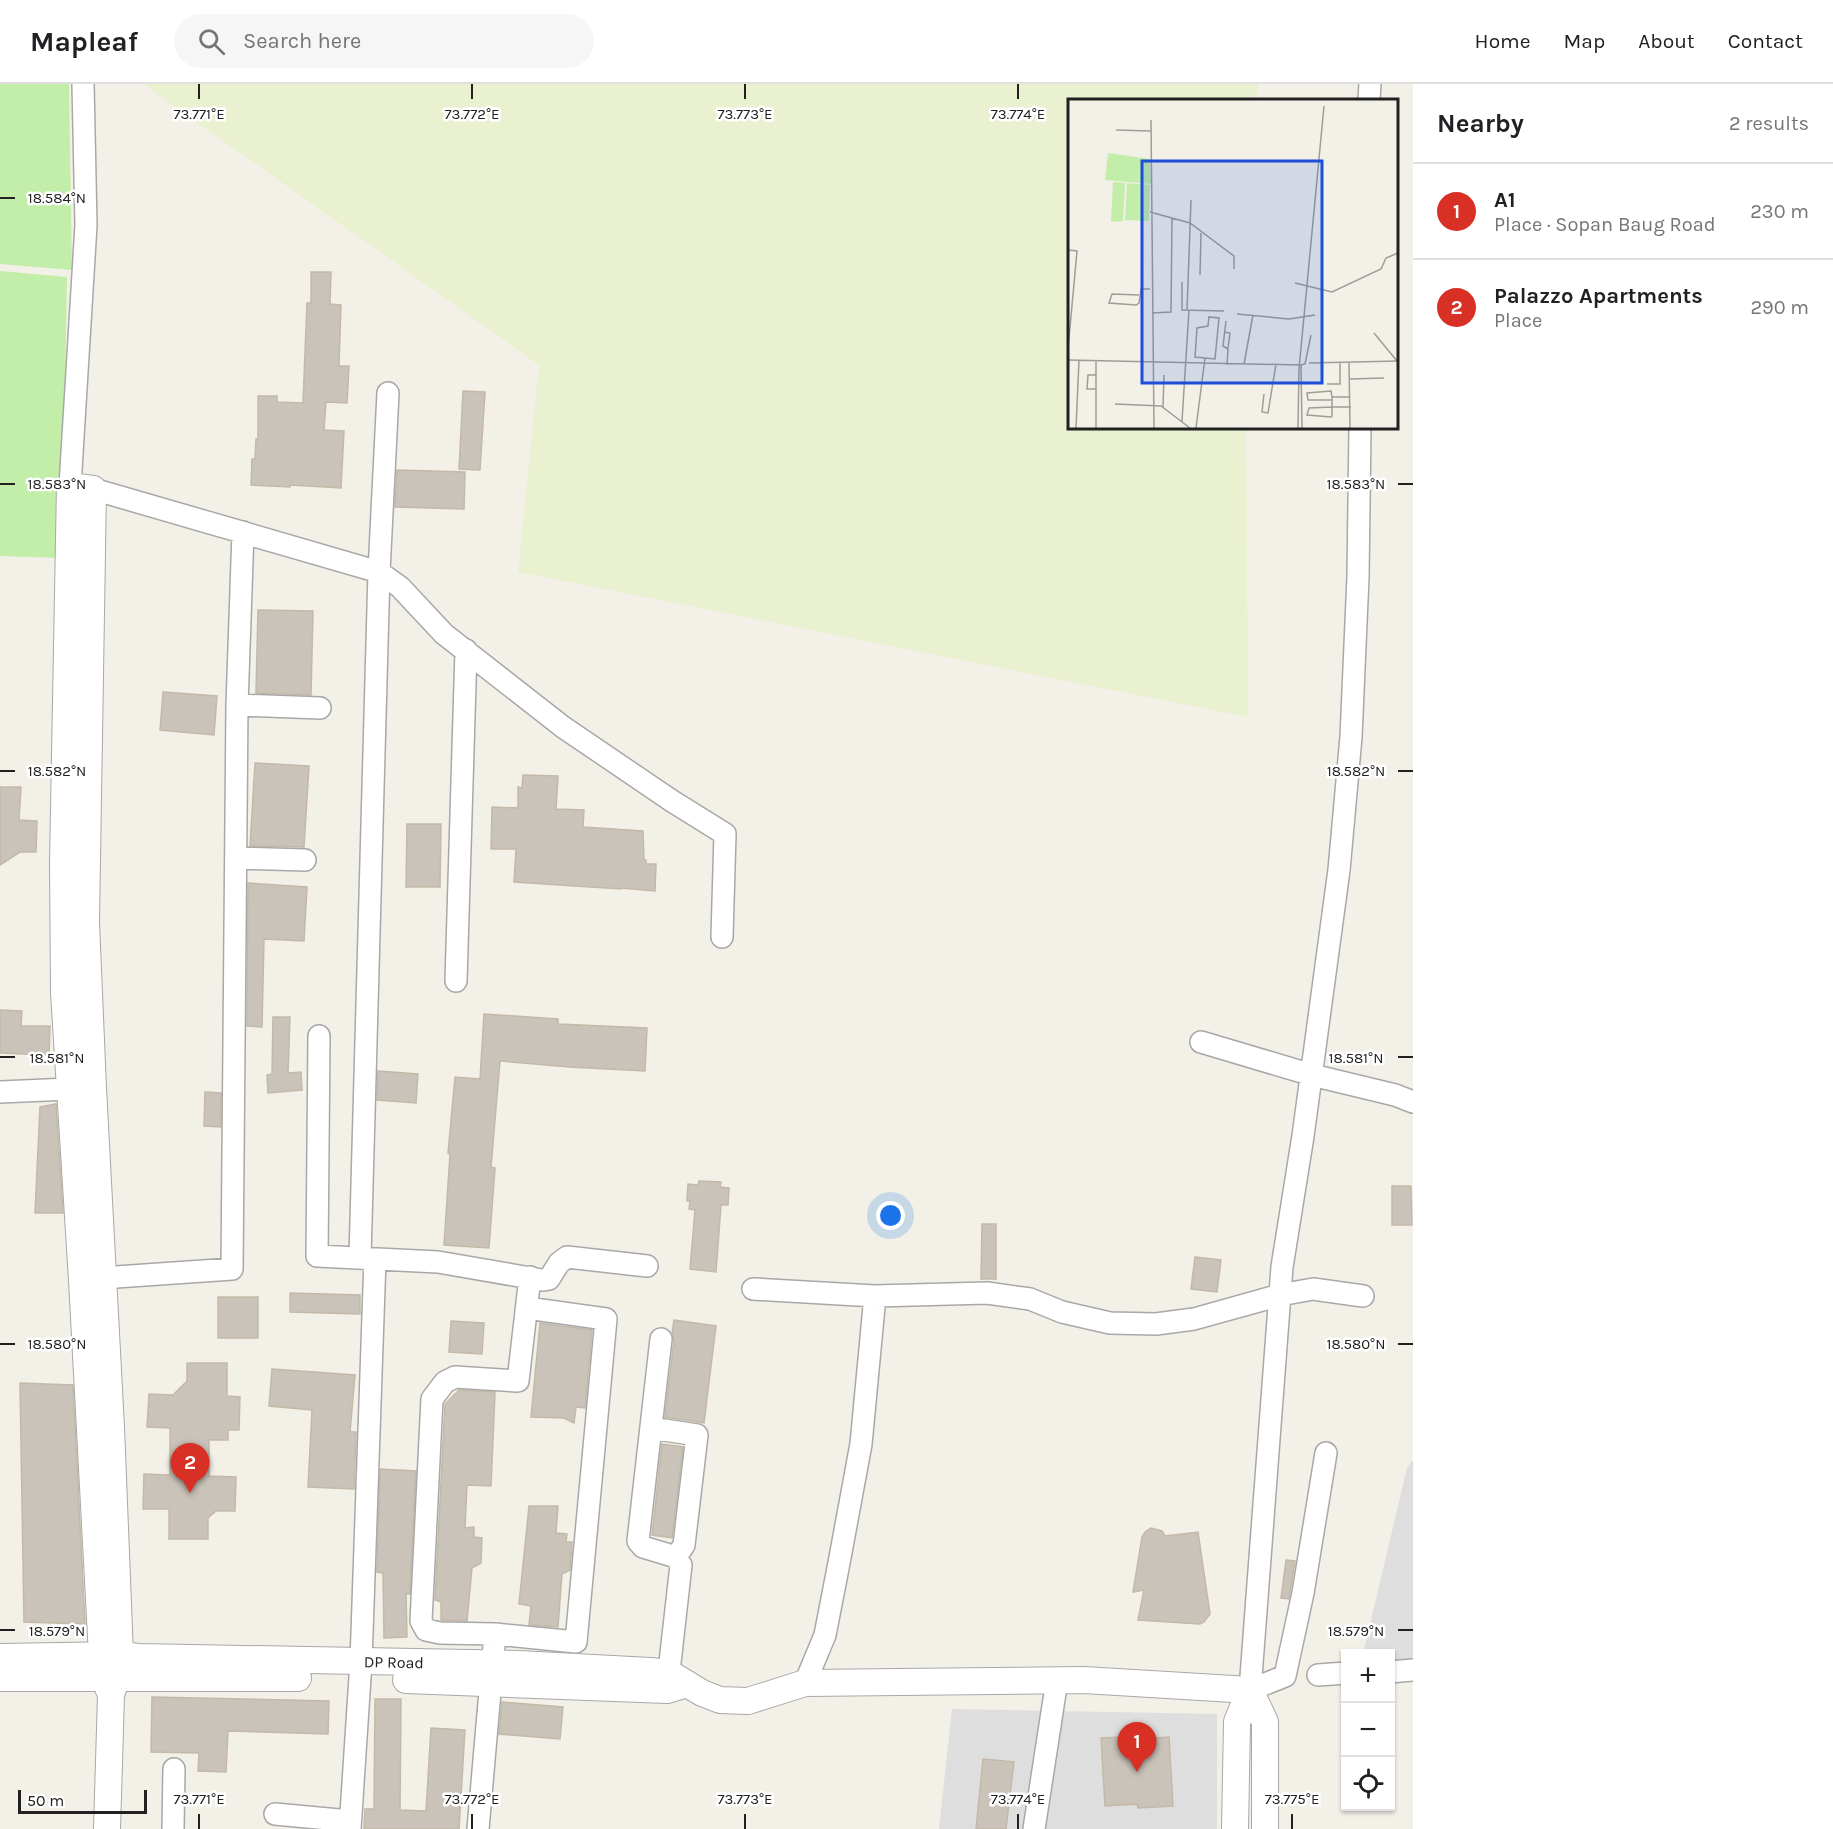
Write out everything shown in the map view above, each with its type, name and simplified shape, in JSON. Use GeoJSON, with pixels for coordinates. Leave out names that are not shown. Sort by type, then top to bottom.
{"type":"FeatureCollection","features":[{"type":"Feature","properties":{"kind":"street"},"geometry":{"type":"LineString","coordinates":[[83,84],[86,225],[81,487],[63,863],[64,993],[69,1089],[93,1279]]}},
{"type":"Feature","properties":{"kind":"street"},"geometry":{"type":"LineString","coordinates":[[1369,99],[1370,84]]}},
{"type":"Feature","properties":{"kind":"street"},"geometry":{"type":"LineString","coordinates":[[274,1814],[346,1825],[361,1670],[379,572],[388,393]]}},
{"type":"Feature","properties":{"kind":"street"},"geometry":{"type":"LineString","coordinates":[[1235,1829],[1237,1722],[1250,1690],[1282,1267],[1312,1075],[1339,870],[1351,737],[1358,577],[1360,429]]}},
{"type":"Feature","properties":{"kind":"street"},"geometry":{"type":"LineString","coordinates":[[81,487],[379,572],[400,587],[444,633],[563,727],[725,834],[722,937]]}},
{"type":"Feature","properties":{"kind":"street"},"geometry":{"type":"LineString","coordinates":[[81,487],[86,921],[93,1088],[93,1279],[111,1672],[107,1829]]}},
{"type":"Feature","properties":{"kind":"street"},"geometry":{"type":"LineString","coordinates":[[93,1279],[232,1269],[237,705],[243,532]]}},
{"type":"Feature","properties":{"kind":"street"},"geometry":{"type":"LineString","coordinates":[[456,981],[466,650]]}},
{"type":"Feature","properties":{"kind":"street"},"geometry":{"type":"LineString","coordinates":[[237,705],[320,708]]}},
{"type":"Feature","properties":{"kind":"street"},"geometry":{"type":"LineString","coordinates":[[236,858],[305,860]]}},
{"type":"Feature","properties":{"kind":"street"},"geometry":{"type":"LineString","coordinates":[[319,1036],[317,1256],[438,1262],[542,1280],[549,1279],[559,1263],[567,1257],[647,1266]]}},
{"type":"Feature","properties":{"kind":"street"},"geometry":{"type":"LineString","coordinates":[[1202,1042],[1312,1075],[1395,1095],[1413,1102]]}},
{"type":"Feature","properties":{"kind":"street"},"geometry":{"type":"LineString","coordinates":[[0,1092],[69,1089]]}},
{"type":"Feature","properties":{"kind":"street"},"geometry":{"type":"LineString","coordinates":[[527,1308],[606,1319],[576,1642],[495,1634],[440,1633],[426,1630],[421,1621],[432,1400],[445,1382],[455,1377],[518,1381],[530,1277]]}},
{"type":"Feature","properties":{"kind":"street"},"geometry":{"type":"LineString","coordinates":[[753,1289],[875,1296],[987,1293],[1030,1299],[1062,1312],[1110,1323],[1156,1324],[1194,1319],[1280,1295],[1313,1289],[1363,1296]]}},
{"type":"Feature","properties":{"kind":"street"},"geometry":{"type":"LineString","coordinates":[[805,1683],[825,1635],[861,1444],[875,1296]]}},
{"type":"Feature","properties":{"kind":"street"},"geometry":{"type":"LineString","coordinates":[[661,1339],[638,1541],[643,1547],[676,1557],[681,1565],[674,1682],[720,1700],[748,1701],[805,1683],[1084,1680],[1250,1690],[1285,1676],[1303,1593],[1326,1453]]}},
{"type":"Feature","properties":{"kind":"street"},"geometry":{"type":"LineString","coordinates":[[651,1428],[697,1435],[684,1545],[676,1557]]}},
{"type":"Feature","properties":{"kind":"street"},"geometry":{"type":"LineString","coordinates":[[478,1829],[495,1634]]}},
{"type":"Feature","properties":{"kind":"street"},"geometry":{"type":"LineString","coordinates":[[519,1674],[522,1636]]}},
{"type":"Feature","properties":{"kind":"street"},"geometry":{"type":"LineString","coordinates":[[0,1657],[111,1672]]}},
{"type":"Feature","properties":{"kind":"street","name":"DP Road"},"geometry":{"type":"LineString","coordinates":[[111,1672],[139,1657],[361,1670],[519,1674],[650,1671],[674,1682]]}},
{"type":"Feature","properties":{"kind":"street"},"geometry":{"type":"LineString","coordinates":[[1395,1672],[1413,1670]]}},
{"type":"Feature","properties":{"kind":"street"},"geometry":{"type":"LineString","coordinates":[[0,1678],[111,1672]]}},
{"type":"Feature","properties":{"kind":"street"},"geometry":{"type":"LineString","coordinates":[[1318,1675],[1341,1673]]}},
{"type":"Feature","properties":{"kind":"street"},"geometry":{"type":"LineString","coordinates":[[1034,1829],[1058,1680]]}},
{"type":"Feature","properties":{"kind":"street"},"geometry":{"type":"LineString","coordinates":[[1250,1690],[1265,1722],[1266,1829]]}},
{"type":"Feature","properties":{"kind":"street"},"geometry":{"type":"LineString","coordinates":[[172,1829],[174,1769]]}},
{"type":"Feature","properties":{"kind":"shaded area"},"geometry":{"type":"Polygon","coordinates":[[[1413,1460],[1413,1662],[1395,1662],[1395,1649],[1364,1649],[1407,1468],[1413,1460]]]}},
{"type":"Feature","properties":{"kind":"shaded area"},"geometry":{"type":"Polygon","coordinates":[[[952,1709],[1217,1714],[1217,1829],[939,1829],[952,1709]]]}},
{"type":"Feature","properties":{"kind":"green space"},"geometry":{"type":"Polygon","coordinates":[[[0,84],[69,84],[72,270],[0,264],[0,84]]]}},
{"type":"Feature","properties":{"kind":"green space"},"geometry":{"type":"Polygon","coordinates":[[[143,84],[1258,84],[1257,99],[1068,99],[1068,429],[1246,429],[1248,717],[518,572],[539,365],[143,84]]]}},
{"type":"Feature","properties":{"kind":"green space"},"geometry":{"type":"Polygon","coordinates":[[[0,271],[67,277],[62,558],[0,556],[0,271]]]}},
{"type":"Feature","properties":{"kind":"building"},"geometry":{"type":"Polygon","coordinates":[[[311,272],[331,272],[330,304],[341,305],[339,366],[349,366],[347,403],[326,402],[324,430],[344,431],[341,488],[251,485],[252,459],[255,459],[256,439],[258,439],[258,396],[277,396],[277,402],[303,403],[307,303],[311,303],[311,272]]]}},
{"type":"Feature","properties":{"kind":"building"},"geometry":{"type":"Polygon","coordinates":[[[463,391],[485,392],[480,470],[459,469],[463,391]]]}},
{"type":"Feature","properties":{"kind":"building"},"geometry":{"type":"Polygon","coordinates":[[[397,470],[465,472],[464,509],[395,507],[397,470]]]}},
{"type":"Feature","properties":{"kind":"building"},"geometry":{"type":"Polygon","coordinates":[[[258,610],[313,611],[311,695],[256,693],[258,610]]]}},
{"type":"Feature","properties":{"kind":"building"},"geometry":{"type":"Polygon","coordinates":[[[163,692],[217,696],[214,735],[160,730],[163,692]]]}},
{"type":"Feature","properties":{"kind":"building"},"geometry":{"type":"Polygon","coordinates":[[[255,763],[309,766],[304,847],[250,846],[255,763]]]}},
{"type":"Feature","properties":{"kind":"building"},"geometry":{"type":"Polygon","coordinates":[[[523,775],[558,776],[556,809],[584,810],[583,827],[643,831],[644,860],[646,864],[656,864],[655,891],[514,882],[516,849],[491,849],[492,807],[518,808],[518,787],[522,788],[523,775]]]}},
{"type":"Feature","properties":{"kind":"building"},"geometry":{"type":"Polygon","coordinates":[[[0,787],[21,787],[19,820],[37,821],[36,852],[20,852],[0,865],[0,787]]]}},
{"type":"Feature","properties":{"kind":"building"},"geometry":{"type":"Polygon","coordinates":[[[407,824],[441,824],[440,887],[406,887],[407,824]]]}},
{"type":"Feature","properties":{"kind":"building"},"geometry":{"type":"Polygon","coordinates":[[[248,883],[307,887],[304,941],[264,939],[262,1027],[247,1026],[248,883]]]}},
{"type":"Feature","properties":{"kind":"building"},"geometry":{"type":"Polygon","coordinates":[[[0,1010],[22,1011],[21,1026],[50,1026],[49,1055],[0,1053],[0,1010]]]}},
{"type":"Feature","properties":{"kind":"building"},"geometry":{"type":"Polygon","coordinates":[[[484,1014],[558,1019],[558,1024],[647,1028],[645,1071],[500,1061],[491,1167],[495,1168],[489,1248],[444,1245],[450,1154],[448,1153],[455,1077],[480,1079],[484,1014]]]}},
{"type":"Feature","properties":{"kind":"building"},"geometry":{"type":"Polygon","coordinates":[[[273,1017],[290,1017],[288,1073],[301,1072],[302,1090],[268,1093],[267,1075],[272,1074],[273,1017]]]}},
{"type":"Feature","properties":{"kind":"building"},"geometry":{"type":"Polygon","coordinates":[[[378,1071],[418,1074],[416,1103],[377,1100],[378,1071]]]}},
{"type":"Feature","properties":{"kind":"building"},"geometry":{"type":"Polygon","coordinates":[[[205,1092],[221,1093],[221,1127],[204,1126],[205,1092]]]}},
{"type":"Feature","properties":{"kind":"building"},"geometry":{"type":"Polygon","coordinates":[[[56,1104],[63,1213],[35,1213],[40,1107],[56,1104]]]}},
{"type":"Feature","properties":{"kind":"building"},"geometry":{"type":"Polygon","coordinates":[[[699,1181],[721,1182],[720,1187],[729,1188],[728,1205],[721,1205],[716,1272],[690,1269],[695,1210],[689,1209],[688,1184],[698,1185],[699,1181]]]}},
{"type":"Feature","properties":{"kind":"building"},"geometry":{"type":"Polygon","coordinates":[[[1392,1186],[1411,1186],[1412,1225],[1392,1225],[1392,1186]]]}},
{"type":"Feature","properties":{"kind":"building"},"geometry":{"type":"Polygon","coordinates":[[[982,1224],[996,1224],[996,1279],[981,1279],[982,1224]]]}},
{"type":"Feature","properties":{"kind":"building"},"geometry":{"type":"Polygon","coordinates":[[[1195,1257],[1221,1260],[1217,1292],[1191,1289],[1195,1257]]]}},
{"type":"Feature","properties":{"kind":"building"},"geometry":{"type":"Polygon","coordinates":[[[290,1293],[360,1295],[360,1314],[290,1312],[290,1293]]]}},
{"type":"Feature","properties":{"kind":"building"},"geometry":{"type":"Polygon","coordinates":[[[218,1297],[258,1297],[258,1338],[218,1338],[218,1297]]]}},
{"type":"Feature","properties":{"kind":"building"},"geometry":{"type":"Polygon","coordinates":[[[674,1320],[716,1326],[704,1423],[665,1417],[674,1340],[672,1333],[674,1320]]]}},
{"type":"Feature","properties":{"kind":"building"},"geometry":{"type":"Polygon","coordinates":[[[451,1321],[484,1323],[482,1354],[449,1352],[451,1321]]]}},
{"type":"Feature","properties":{"kind":"building"},"geometry":{"type":"Polygon","coordinates":[[[540,1323],[592,1330],[585,1408],[576,1407],[574,1423],[564,1418],[531,1417],[540,1323]]]}},
{"type":"Feature","properties":{"kind":"building"},"geometry":{"type":"Polygon","coordinates":[[[187,1363],[227,1363],[227,1396],[240,1397],[239,1430],[228,1430],[228,1440],[209,1440],[209,1476],[236,1477],[235,1511],[216,1511],[208,1518],[208,1539],[169,1539],[169,1509],[143,1509],[144,1474],[170,1475],[170,1428],[147,1427],[149,1394],[173,1395],[187,1381],[187,1363]]]}},
{"type":"Feature","properties":{"kind":"building"},"geometry":{"type":"Polygon","coordinates":[[[272,1369],[355,1375],[350,1432],[356,1432],[354,1489],[308,1487],[312,1410],[269,1406],[272,1369]]]}},
{"type":"Feature","properties":{"kind":"building"},"geometry":{"type":"Polygon","coordinates":[[[20,1383],[73,1385],[85,1624],[24,1622],[20,1383]]]}},
{"type":"Feature","properties":{"kind":"building"},"geometry":{"type":"Polygon","coordinates":[[[459,1390],[495,1392],[491,1486],[467,1485],[465,1528],[474,1527],[474,1537],[482,1538],[481,1563],[472,1568],[467,1621],[441,1620],[441,1602],[435,1600],[445,1404],[459,1390]]]}},
{"type":"Feature","properties":{"kind":"building"},"geometry":{"type":"Polygon","coordinates":[[[662,1444],[683,1447],[672,1538],[652,1535],[662,1444]]]}},
{"type":"Feature","properties":{"kind":"building"},"geometry":{"type":"Polygon","coordinates":[[[380,1469],[416,1471],[410,1594],[406,1594],[407,1637],[384,1638],[383,1573],[377,1572],[380,1469]]]}},
{"type":"Feature","properties":{"kind":"building"},"geometry":{"type":"Polygon","coordinates":[[[529,1506],[558,1506],[556,1533],[567,1534],[566,1542],[572,1542],[570,1570],[562,1574],[558,1627],[529,1625],[531,1606],[519,1604],[529,1506]]]}},
{"type":"Feature","properties":{"kind":"building"},"geometry":{"type":"Polygon","coordinates":[[[1151,1528],[1162,1531],[1165,1536],[1198,1532],[1210,1614],[1204,1622],[1200,1624],[1138,1620],[1144,1590],[1133,1592],[1142,1537],[1151,1528]]]}},
{"type":"Feature","properties":{"kind":"building"},"geometry":{"type":"Polygon","coordinates":[[[1286,1560],[1295,1561],[1289,1599],[1281,1598],[1286,1560]]]}},
{"type":"Feature","properties":{"kind":"building"},"geometry":{"type":"Polygon","coordinates":[[[152,1697],[329,1701],[328,1734],[228,1731],[226,1772],[198,1771],[199,1753],[151,1752],[152,1697]]]}},
{"type":"Feature","properties":{"kind":"building"},"geometry":{"type":"Polygon","coordinates":[[[375,1699],[401,1699],[400,1810],[426,1811],[431,1728],[465,1730],[459,1829],[364,1829],[365,1809],[374,1809],[375,1699]]]}},
{"type":"Feature","properties":{"kind":"building"},"geometry":{"type":"Polygon","coordinates":[[[502,1702],[563,1707],[560,1739],[499,1734],[502,1702]]]}},
{"type":"Feature","properties":{"kind":"building"},"geometry":{"type":"Polygon","coordinates":[[[1124,1737],[1124,1740],[1169,1737],[1173,1806],[1138,1808],[1137,1804],[1105,1806],[1101,1738],[1124,1737]]]}},
{"type":"Feature","properties":{"kind":"building"},"geometry":{"type":"Polygon","coordinates":[[[983,1759],[1014,1762],[1006,1829],[976,1829],[983,1759]]]}},
{"type":"Feature","properties":{"kind":"place","name":"Palazzo Apartments"},"geometry":{"type":"Point","coordinates":[190,1493]}},
{"type":"Feature","properties":{"kind":"place","name":"A1"},"geometry":{"type":"Point","coordinates":[1137,1772]}}]}
